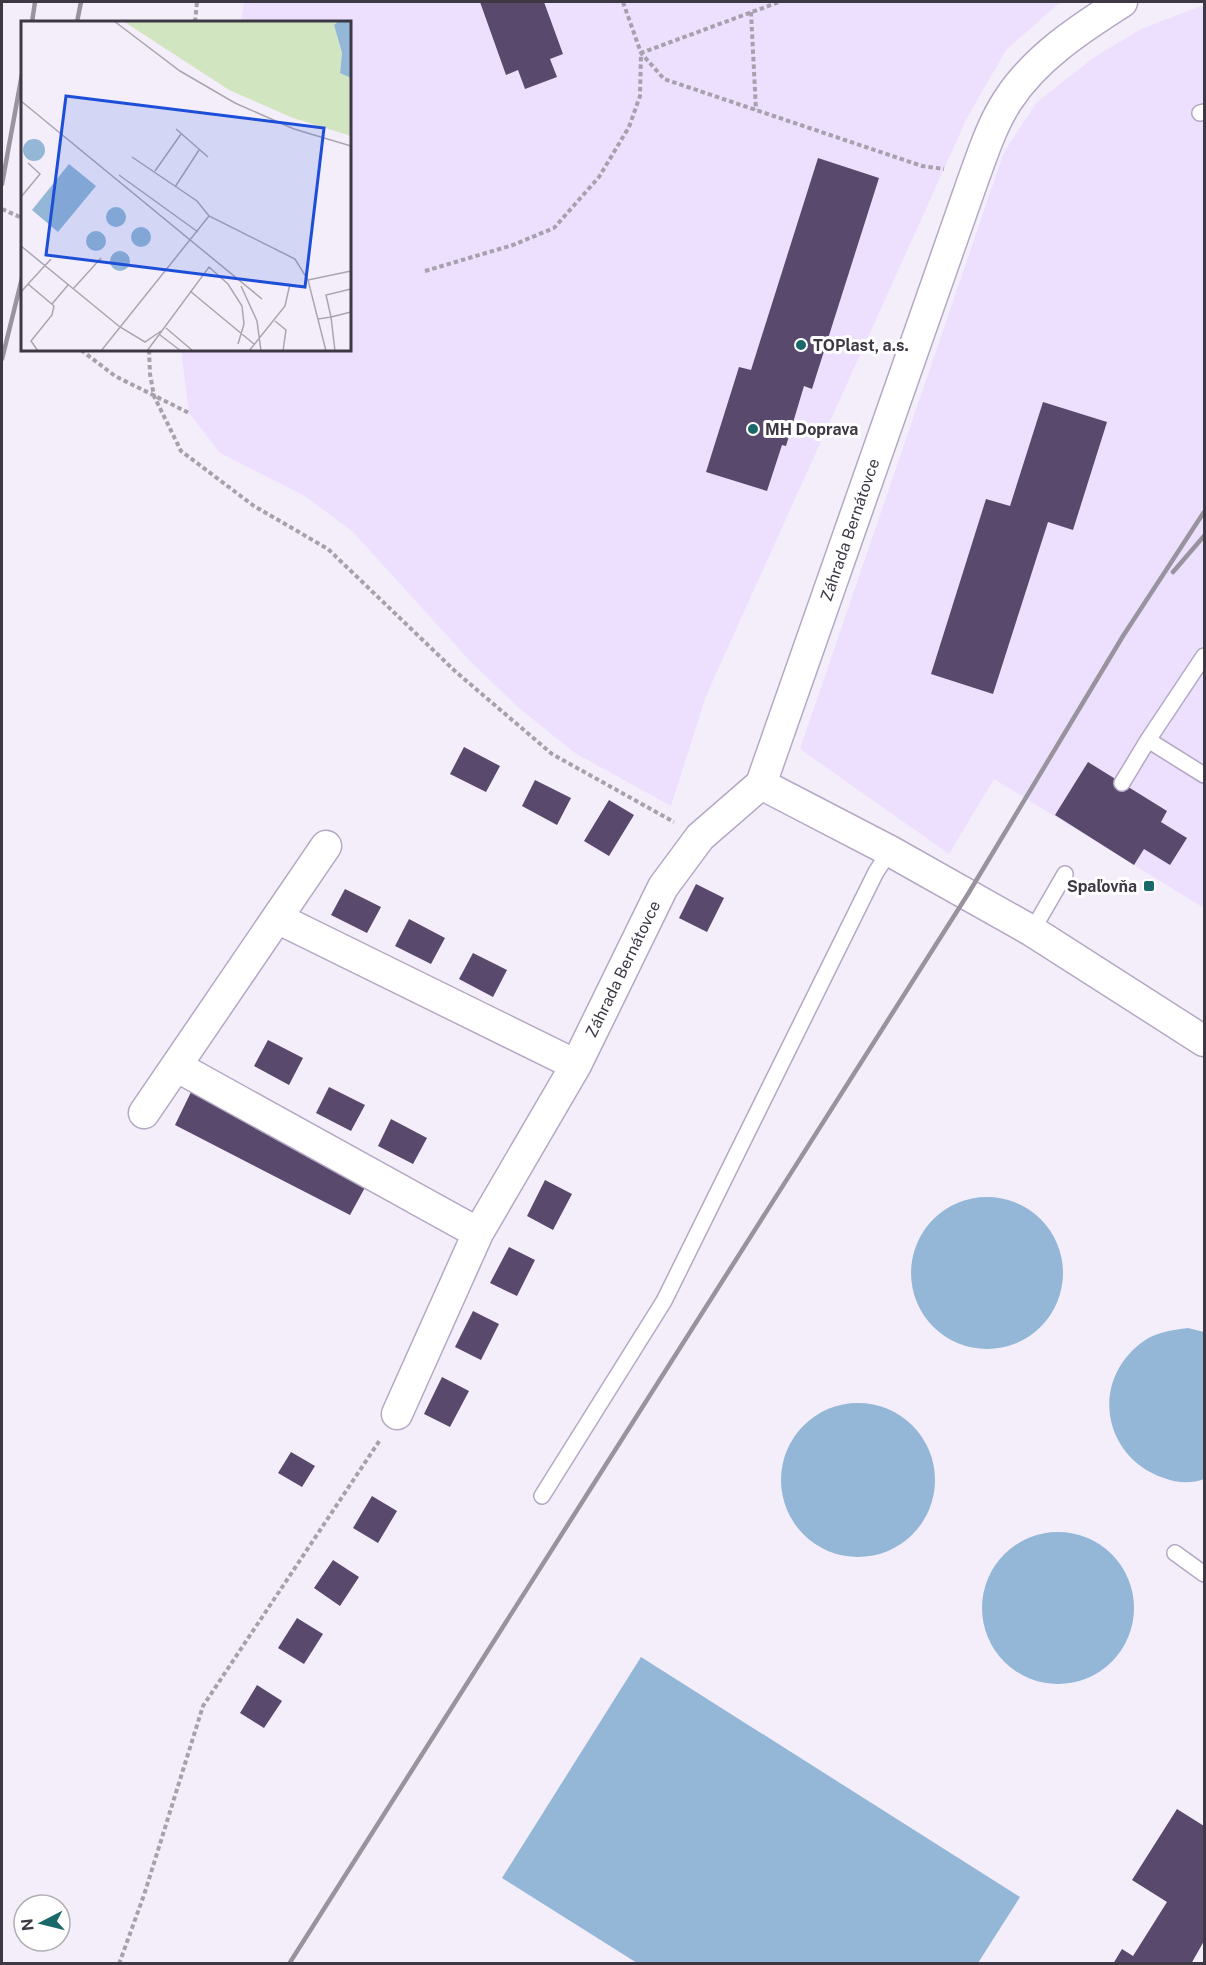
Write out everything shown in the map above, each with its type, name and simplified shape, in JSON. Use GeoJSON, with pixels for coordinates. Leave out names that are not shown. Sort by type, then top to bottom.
{"type":"FeatureCollection","features":[{"type":"Feature","properties":{"kind":"street","name":"Záhrada Bernátovce"},"geometry":{"type":"LineString","coordinates":[[397,1414],[478,1233],[576,1065],[663,887],[700,837],[761,784],[990,134],[1008,99],[1033,69],[1080,28],[1122,2]]}},
{"type":"Feature","properties":{"kind":"street"},"geometry":{"type":"LineString","coordinates":[[761,784],[890,851],[1032,931],[1204,1041]]}},
{"type":"Feature","properties":{"kind":"street"},"geometry":{"type":"LineString","coordinates":[[144,1113],[326,846]]}},
{"type":"Feature","properties":{"kind":"street"},"geometry":{"type":"LineString","coordinates":[[277,918],[576,1065]]}},
{"type":"Feature","properties":{"kind":"street"},"geometry":{"type":"LineString","coordinates":[[176,1066],[478,1233]]}},
{"type":"Feature","properties":{"kind":"lane"},"geometry":{"type":"LineString","coordinates":[[1122,783],[1204,656]]}},
{"type":"Feature","properties":{"kind":"lane"},"geometry":{"type":"LineString","coordinates":[[1149,740],[1204,775]]}},
{"type":"Feature","properties":{"kind":"lane"},"geometry":{"type":"LineString","coordinates":[[542,1496],[664,1301],[876,872],[890,851]]}},
{"type":"Feature","properties":{"kind":"lane"},"geometry":{"type":"LineString","coordinates":[[1032,931],[1065,874]]}},
{"type":"Feature","properties":{"kind":"lane"},"geometry":{"type":"LineString","coordinates":[[1175,1553],[1204,1574]]}},
{"type":"Feature","properties":{"kind":"path"},"geometry":{"type":"LineString","coordinates":[[195,21],[197,2]]}},
{"type":"Feature","properties":{"kind":"path"},"geometry":{"type":"LineString","coordinates":[[425,272],[513,245],[554,228],[599,177],[629,127],[640,96],[641,53],[623,2]]}},
{"type":"Feature","properties":{"kind":"path"},"geometry":{"type":"LineString","coordinates":[[641,53],[779,2]]}},
{"type":"Feature","properties":{"kind":"path"},"geometry":{"type":"LineString","coordinates":[[751,12],[756,110]]}},
{"type":"Feature","properties":{"kind":"path"},"geometry":{"type":"LineString","coordinates":[[641,53],[664,80],[922,166],[949,170],[973,180]]}},
{"type":"Feature","properties":{"kind":"path"},"geometry":{"type":"LineString","coordinates":[[2,209],[21,218]]}},
{"type":"Feature","properties":{"kind":"path"},"geometry":{"type":"LineString","coordinates":[[82,351],[115,376],[189,413]]}},
{"type":"Feature","properties":{"kind":"path"},"geometry":{"type":"LineString","coordinates":[[149,351],[154,396],[181,451],[254,506],[328,549],[456,672],[552,754],[700,837]]}},
{"type":"Feature","properties":{"kind":"path"},"geometry":{"type":"LineString","coordinates":[[119,1964],[144,1895],[203,1706],[397,1414]]}},
{"type":"Feature","properties":{"kind":"shaded area"},"geometry":{"type":"Polygon","coordinates":[[[244,2],[1063,2],[1006,50],[967,118],[706,696],[671,806],[575,753],[520,709],[470,661],[352,531],[303,495],[220,453],[189,413],[181,351],[351,351],[351,21],[241,21],[244,2]]]}},
{"type":"Feature","properties":{"kind":"shaded area"},"geometry":{"type":"Polygon","coordinates":[[[1201,6],[1204,7],[1204,908],[994,779],[949,854],[800,749],[1004,152],[1037,102],[1093,58],[1141,29],[1201,6]]]}},
{"type":"Feature","properties":{"kind":"water"},"geometry":{"type":"Polygon","coordinates":[[[987,1197],[1002,1198],[1016,1203],[1041,1219],[1057,1244],[1062,1258],[1062,1288],[1057,1302],[1041,1327],[1016,1343],[1002,1348],[987,1349],[972,1348],[958,1343],[933,1327],[917,1302],[912,1288],[911,1273],[912,1258],[917,1244],[933,1219],[958,1203],[972,1198],[987,1197]]]}},
{"type":"Feature","properties":{"kind":"water"},"geometry":{"type":"Polygon","coordinates":[[[1188,1328],[1204,1332],[1204,1479],[1179,1482],[1169,1480],[1144,1468],[1128,1454],[1117,1437],[1110,1418],[1110,1398],[1114,1378],[1125,1359],[1141,1343],[1158,1334],[1188,1328]]]}},
{"type":"Feature","properties":{"kind":"water"},"geometry":{"type":"Polygon","coordinates":[[[858,1403],[887,1409],[901,1416],[912,1426],[922,1437],[929,1451],[935,1480],[929,1509],[922,1523],[912,1534],[901,1544],[887,1551],[858,1557],[829,1551],[815,1544],[804,1534],[794,1523],[787,1509],[781,1480],[787,1451],[794,1437],[804,1426],[815,1416],[829,1409],[858,1403]]]}},
{"type":"Feature","properties":{"kind":"water"},"geometry":{"type":"Polygon","coordinates":[[[1058,1532],[1087,1538],[1112,1554],[1128,1579],[1134,1608],[1128,1637],[1112,1662],[1087,1678],[1058,1684],[1029,1678],[1004,1662],[988,1637],[982,1608],[988,1579],[1004,1554],[1029,1538],[1058,1532]]]}},
{"type":"Feature","properties":{"kind":"water"},"geometry":{"type":"Polygon","coordinates":[[[641,1657],[1020,1897],[978,1963],[637,1963],[502,1878],[641,1657]]]}},
{"type":"Feature","properties":{"kind":"building"},"geometry":{"type":"Polygon","coordinates":[[[480,2],[544,2],[563,54],[550,59],[557,77],[525,89],[518,70],[506,75],[480,2]]]}},
{"type":"Feature","properties":{"kind":"building"},"geometry":{"type":"Polygon","coordinates":[[[818,158],[879,178],[812,389],[804,386],[786,446],[782,445],[767,491],[706,472],[739,367],[751,370],[818,158]]]}},
{"type":"Feature","properties":{"kind":"building"},"geometry":{"type":"Polygon","coordinates":[[[1043,402],[1107,422],[1073,530],[1048,522],[993,694],[931,674],[986,499],[1010,506],[1043,402]]]}},
{"type":"Feature","properties":{"kind":"building"},"geometry":{"type":"Polygon","coordinates":[[[464,747],[500,766],[486,792],[450,774],[464,747]]]}},
{"type":"Feature","properties":{"kind":"building"},"geometry":{"type":"Polygon","coordinates":[[[1088,762],[1167,811],[1161,822],[1187,838],[1170,865],[1144,849],[1134,865],[1055,815],[1088,762]]]}},
{"type":"Feature","properties":{"kind":"building"},"geometry":{"type":"Polygon","coordinates":[[[535,780],[571,798],[557,825],[522,806],[535,780]]]}},
{"type":"Feature","properties":{"kind":"building"},"geometry":{"type":"Polygon","coordinates":[[[609,800],[634,815],[609,856],[584,841],[609,800]]]}},
{"type":"Feature","properties":{"kind":"building"},"geometry":{"type":"Polygon","coordinates":[[[696,884],[724,898],[707,932],[679,918],[696,884]]]}},
{"type":"Feature","properties":{"kind":"building"},"geometry":{"type":"Polygon","coordinates":[[[345,889],[381,907],[367,933],[331,915],[345,889]]]}},
{"type":"Feature","properties":{"kind":"building"},"geometry":{"type":"Polygon","coordinates":[[[409,919],[445,938],[431,964],[395,946],[409,919]]]}},
{"type":"Feature","properties":{"kind":"building"},"geometry":{"type":"Polygon","coordinates":[[[473,953],[507,970],[493,997],[459,979],[473,953]]]}},
{"type":"Feature","properties":{"kind":"building"},"geometry":{"type":"Polygon","coordinates":[[[268,1040],[303,1058],[289,1085],[254,1066],[268,1040]]]}},
{"type":"Feature","properties":{"kind":"building"},"geometry":{"type":"Polygon","coordinates":[[[329,1087],[365,1105],[351,1131],[316,1113],[329,1087]]]}},
{"type":"Feature","properties":{"kind":"building"},"geometry":{"type":"Polygon","coordinates":[[[191,1092],[368,1182],[350,1215],[175,1125],[191,1092]]]}},
{"type":"Feature","properties":{"kind":"building"},"geometry":{"type":"Polygon","coordinates":[[[391,1119],[427,1138],[413,1164],[378,1146],[391,1119]]]}},
{"type":"Feature","properties":{"kind":"building"},"geometry":{"type":"Polygon","coordinates":[[[545,1180],[572,1194],[553,1230],[527,1216],[545,1180]]]}},
{"type":"Feature","properties":{"kind":"building"},"geometry":{"type":"Polygon","coordinates":[[[509,1247],[535,1260],[517,1296],[490,1283],[509,1247]]]}},
{"type":"Feature","properties":{"kind":"building"},"geometry":{"type":"Polygon","coordinates":[[[473,1311],[499,1324],[481,1360],[455,1347],[473,1311]]]}},
{"type":"Feature","properties":{"kind":"building"},"geometry":{"type":"Polygon","coordinates":[[[442,1377],[469,1391],[450,1427],[424,1414],[442,1377]]]}},
{"type":"Feature","properties":{"kind":"building"},"geometry":{"type":"Polygon","coordinates":[[[291,1452],[315,1466],[302,1487],[278,1473],[291,1452]]]}},
{"type":"Feature","properties":{"kind":"building"},"geometry":{"type":"Polygon","coordinates":[[[372,1496],[397,1511],[378,1543],[353,1528],[372,1496]]]}},
{"type":"Feature","properties":{"kind":"building"},"geometry":{"type":"Polygon","coordinates":[[[333,1560],[359,1577],[340,1606],[314,1588],[333,1560]]]}},
{"type":"Feature","properties":{"kind":"building"},"geometry":{"type":"Polygon","coordinates":[[[297,1618],[323,1634],[304,1664],[278,1648],[297,1618]]]}},
{"type":"Feature","properties":{"kind":"building"},"geometry":{"type":"Polygon","coordinates":[[[257,1685],[282,1701],[264,1728],[240,1713],[257,1685]]]}},
{"type":"Feature","properties":{"kind":"building"},"geometry":{"type":"Polygon","coordinates":[[[1177,1809],[1204,1826],[1204,1941],[1191,1964],[1113,1964],[1122,1949],[1133,1956],[1167,1902],[1132,1880],[1177,1809]]]}},
{"type":"Feature","properties":{"kind":"railway"},"geometry":{"type":"LineString","coordinates":[[32,21],[35,2]]}},
{"type":"Feature","properties":{"kind":"railway"},"geometry":{"type":"LineString","coordinates":[[77,21],[81,2]]}},
{"type":"Feature","properties":{"kind":"railway"},"geometry":{"type":"LineString","coordinates":[[2,184],[21,80]]}},
{"type":"Feature","properties":{"kind":"railway"},"geometry":{"type":"LineString","coordinates":[[2,359],[21,282]]}},
{"type":"Feature","properties":{"kind":"railway"},"geometry":{"type":"LineString","coordinates":[[289,1964],[968,894],[1123,636],[1204,512]]}},
{"type":"Feature","properties":{"kind":"railway"},"geometry":{"type":"LineString","coordinates":[[1173,572],[1204,536]]}},
{"type":"Feature","properties":{"kind":"place","name":"TOPlast, a.s."},"geometry":{"type":"Point","coordinates":[801,345]}},
{"type":"Feature","properties":{"kind":"place","name":"MH Doprava"},"geometry":{"type":"Point","coordinates":[753,429]}},
{"type":"Feature","properties":{"kind":"place","name":"Spaľovňa"},"geometry":{"type":"Point","coordinates":[1149,886]}}]}
